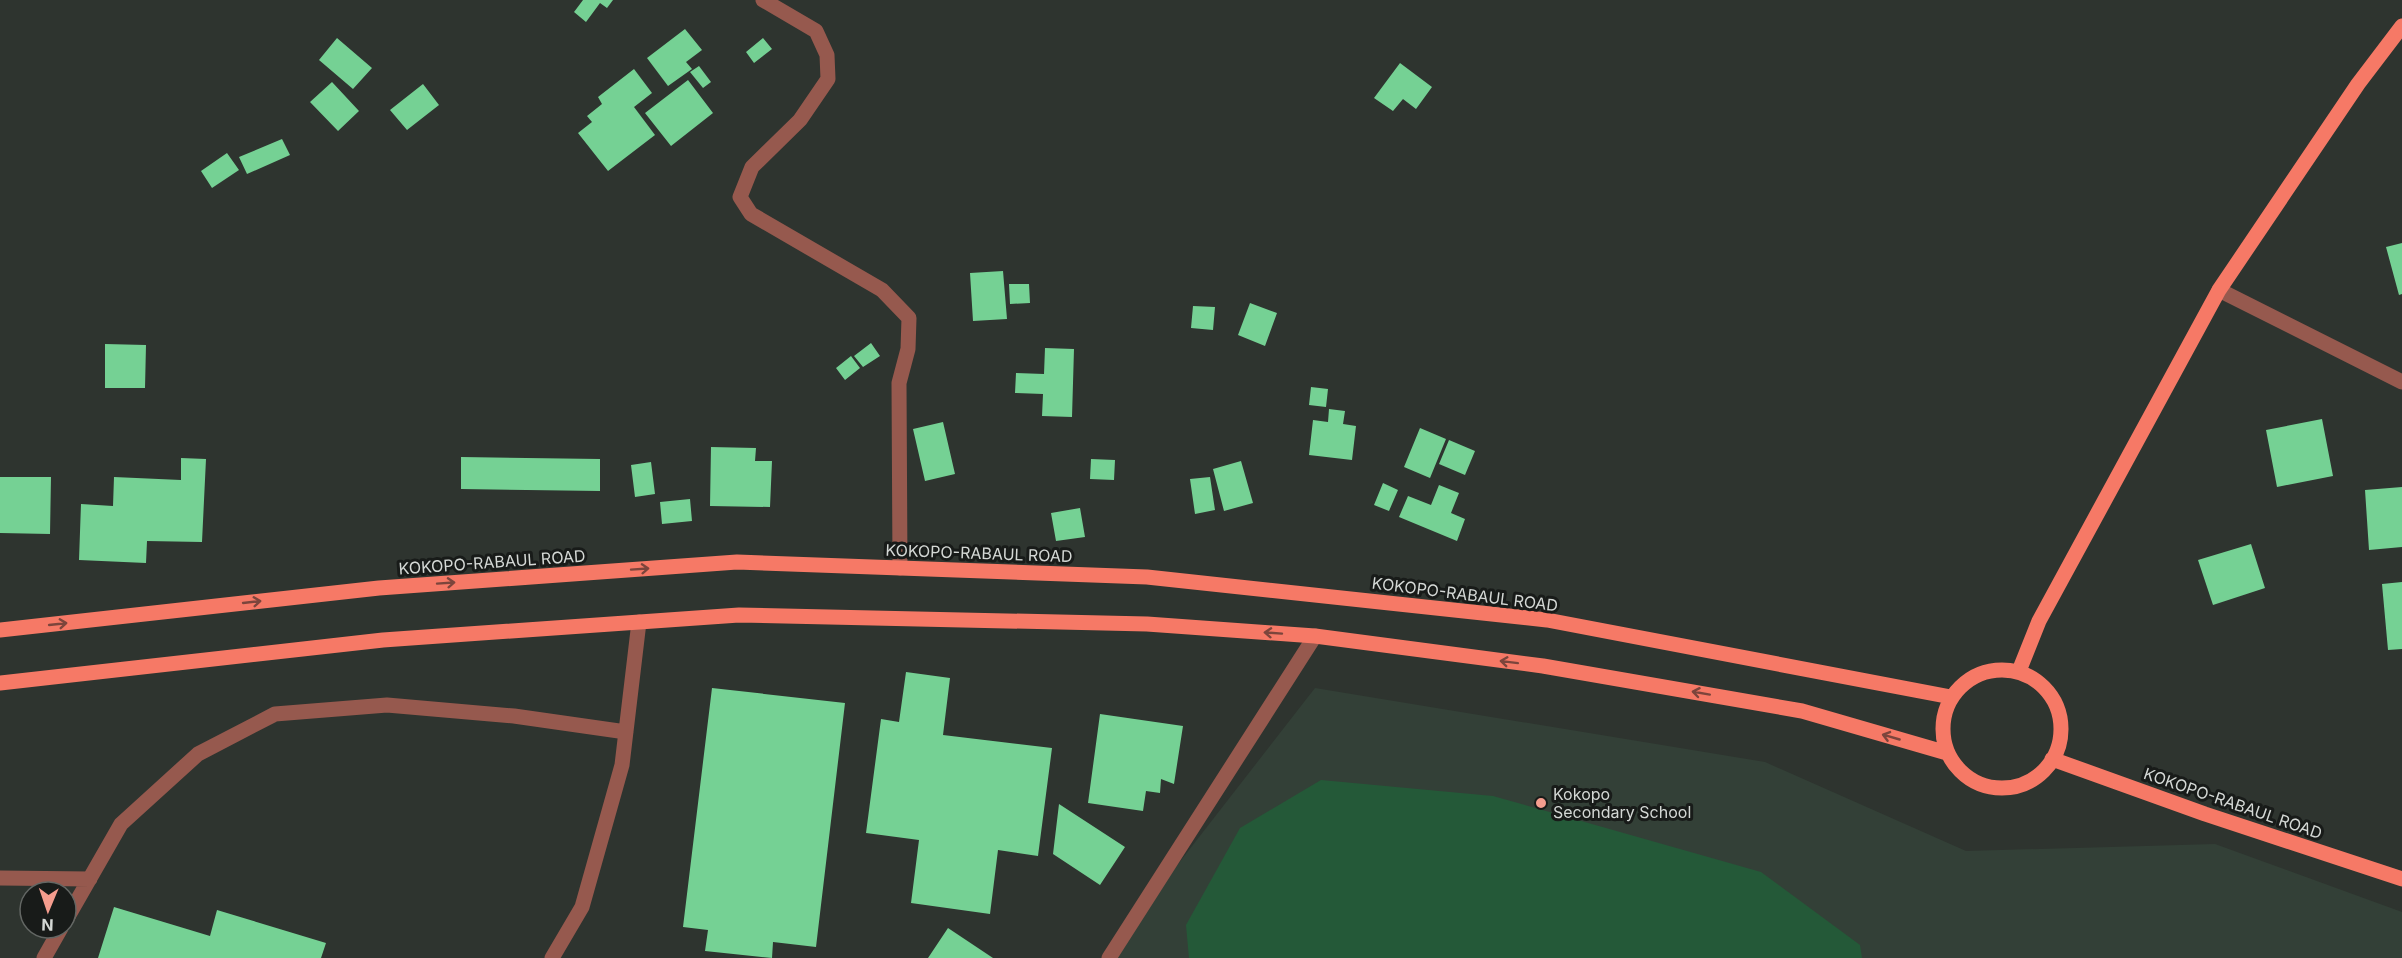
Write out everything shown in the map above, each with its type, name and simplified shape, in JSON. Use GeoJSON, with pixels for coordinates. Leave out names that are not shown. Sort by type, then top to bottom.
{"type":"FeatureCollection","features":[{"type":"Feature","properties":{"kind":"main road"},"geometry":{"type":"LineString","coordinates":[[2019,671],[2039,621],[2219,290],[2358,84],[2402,26]]}},
{"type":"Feature","properties":{"kind":"main road","name":"KOKOPO-RABAUL ROAD"},"geometry":{"type":"LineString","coordinates":[[0,630],[380,588],[737,562],[1147,577],[1547,620],[1951,697]]}},
{"type":"Feature","properties":{"kind":"main road"},"geometry":{"type":"LineString","coordinates":[[0,683],[383,640],[751,615],[1147,624],[1315,636],[1543,666],[1802,711],[1947,753]]}},
{"type":"Feature","properties":{"kind":"main road"},"geometry":{"type":"LineString","coordinates":[[2003,669],[2019,671],[2039,682],[2053,698],[2060,717],[2060,738],[2048,767],[2032,780],[2012,787],[1992,787],[1977,783],[1960,772],[1947,753],[1942,736],[1943,716],[1951,697],[1965,682],[1983,672],[2003,669]]}},
{"type":"Feature","properties":{"kind":"main road","name":"KOKOPO-RABAUL ROAD"},"geometry":{"type":"LineString","coordinates":[[2052,759],[2205,814],[2402,879]]}},
{"type":"Feature","properties":{"kind":"street"},"geometry":{"type":"LineString","coordinates":[[763,0],[816,32],[827,55],[828,79],[800,120],[752,167],[740,197],[751,214],[882,290],[909,318],[908,349],[898,383],[900,568]]}},
{"type":"Feature","properties":{"kind":"street"},"geometry":{"type":"LineString","coordinates":[[2219,290],[2400,378]]}},
{"type":"Feature","properties":{"kind":"street"},"geometry":{"type":"LineString","coordinates":[[552,958],[582,907],[622,765],[639,622]]}},
{"type":"Feature","properties":{"kind":"street"},"geometry":{"type":"LineString","coordinates":[[1109,958],[1315,636]]}},
{"type":"Feature","properties":{"kind":"street"},"geometry":{"type":"LineString","coordinates":[[78,900],[121,824],[198,754],[275,714],[387,705],[514,716],[626,732]]}},
{"type":"Feature","properties":{"kind":"street"},"geometry":{"type":"LineString","coordinates":[[0,879],[90,879]]}},
{"type":"Feature","properties":{"kind":"street"},"geometry":{"type":"LineString","coordinates":[[44,958],[55,940]]}},
{"type":"Feature","properties":{"kind":"shaded area","name":"Kokopo Secondary School"},"geometry":{"type":"Polygon","coordinates":[[[1315,688],[1765,762],[1966,851],[2215,844],[2402,912],[2402,958],[1105,958],[1315,688]]]}},
{"type":"Feature","properties":{"kind":"green space"},"geometry":{"type":"Polygon","coordinates":[[[1321,780],[1493,796],[1761,872],[1860,945],[1862,958],[1189,958],[1186,925],[1240,828],[1321,780]]]}},
{"type":"Feature","properties":{"kind":"building"},"geometry":{"type":"Polygon","coordinates":[[[583,0],[613,0],[607,8],[600,3],[586,22],[574,12],[583,0]]]}},
{"type":"Feature","properties":{"kind":"building"},"geometry":{"type":"Polygon","coordinates":[[[685,29],[702,50],[686,62],[692,69],[668,86],[647,58],[685,29]]]}},
{"type":"Feature","properties":{"kind":"building"},"geometry":{"type":"Polygon","coordinates":[[[337,38],[372,68],[353,89],[319,60],[337,38]]]}},
{"type":"Feature","properties":{"kind":"building"},"geometry":{"type":"Polygon","coordinates":[[[763,38],[772,49],[754,63],[746,52],[763,38]]]}},
{"type":"Feature","properties":{"kind":"building"},"geometry":{"type":"Polygon","coordinates":[[[1400,63],[1432,87],[1416,109],[1403,99],[1393,111],[1374,98],[1400,63]]]}},
{"type":"Feature","properties":{"kind":"building"},"geometry":{"type":"Polygon","coordinates":[[[699,66],[711,82],[703,88],[690,72],[699,66]]]}},
{"type":"Feature","properties":{"kind":"building"},"geometry":{"type":"Polygon","coordinates":[[[634,69],[652,93],[634,107],[655,135],[608,171],[578,133],[592,122],[587,116],[602,104],[598,97],[634,69]]]}},
{"type":"Feature","properties":{"kind":"building"},"geometry":{"type":"Polygon","coordinates":[[[688,80],[713,113],[671,146],[645,113],[688,80]]]}},
{"type":"Feature","properties":{"kind":"building"},"geometry":{"type":"Polygon","coordinates":[[[332,82],[359,111],[338,131],[310,102],[332,82]]]}},
{"type":"Feature","properties":{"kind":"building"},"geometry":{"type":"Polygon","coordinates":[[[423,84],[439,105],[407,130],[390,110],[423,84]]]}},
{"type":"Feature","properties":{"kind":"building"},"geometry":{"type":"Polygon","coordinates":[[[282,139],[290,155],[247,174],[239,157],[282,139]]]}},
{"type":"Feature","properties":{"kind":"building"},"geometry":{"type":"Polygon","coordinates":[[[227,153],[239,170],[212,188],[201,171],[227,153]]]}},
{"type":"Feature","properties":{"kind":"building"},"geometry":{"type":"Polygon","coordinates":[[[2402,243],[2402,294],[2399,295],[2386,247],[2402,243]]]}},
{"type":"Feature","properties":{"kind":"building"},"geometry":{"type":"Polygon","coordinates":[[[1003,271],[1007,319],[973,321],[970,273],[1003,271]]]}},
{"type":"Feature","properties":{"kind":"building"},"geometry":{"type":"Polygon","coordinates":[[[1009,284],[1029,284],[1030,303],[1010,304],[1009,284]]]}},
{"type":"Feature","properties":{"kind":"building"},"geometry":{"type":"Polygon","coordinates":[[[1250,303],[1277,313],[1265,346],[1238,335],[1250,303]]]}},
{"type":"Feature","properties":{"kind":"building"},"geometry":{"type":"Polygon","coordinates":[[[1193,306],[1215,307],[1213,330],[1191,328],[1193,306]]]}},
{"type":"Feature","properties":{"kind":"building"},"geometry":{"type":"Polygon","coordinates":[[[871,343],[880,356],[863,367],[854,356],[871,343]]]}},
{"type":"Feature","properties":{"kind":"building"},"geometry":{"type":"Polygon","coordinates":[[[105,344],[146,345],[145,388],[105,388],[105,344]]]}},
{"type":"Feature","properties":{"kind":"building"},"geometry":{"type":"Polygon","coordinates":[[[1045,348],[1074,349],[1072,417],[1042,416],[1043,394],[1015,393],[1016,373],[1044,374],[1045,348]]]}},
{"type":"Feature","properties":{"kind":"building"},"geometry":{"type":"Polygon","coordinates":[[[851,356],[860,368],[845,380],[836,368],[851,356]]]}},
{"type":"Feature","properties":{"kind":"building"},"geometry":{"type":"Polygon","coordinates":[[[1311,387],[1328,389],[1326,407],[1309,405],[1311,387]]]}},
{"type":"Feature","properties":{"kind":"building"},"geometry":{"type":"Polygon","coordinates":[[[1329,409],[1345,411],[1343,424],[1356,426],[1352,460],[1309,455],[1313,420],[1328,422],[1329,409]]]}},
{"type":"Feature","properties":{"kind":"building"},"geometry":{"type":"Polygon","coordinates":[[[2322,419],[2333,476],[2277,487],[2266,430],[2322,419]]]}},
{"type":"Feature","properties":{"kind":"building"},"geometry":{"type":"Polygon","coordinates":[[[943,422],[955,474],[925,481],[913,429],[943,422]]]}},
{"type":"Feature","properties":{"kind":"building"},"geometry":{"type":"Polygon","coordinates":[[[1420,428],[1446,439],[1430,478],[1404,467],[1420,428]]]}},
{"type":"Feature","properties":{"kind":"building"},"geometry":{"type":"Polygon","coordinates":[[[1449,440],[1475,451],[1465,475],[1439,464],[1449,440]]]}},
{"type":"Feature","properties":{"kind":"building"},"geometry":{"type":"Polygon","coordinates":[[[711,447],[756,448],[755,461],[772,461],[770,507],[710,506],[711,447]]]}},
{"type":"Feature","properties":{"kind":"building"},"geometry":{"type":"Polygon","coordinates":[[[461,457],[600,459],[600,491],[461,489],[461,457]]]}},
{"type":"Feature","properties":{"kind":"building"},"geometry":{"type":"Polygon","coordinates":[[[181,458],[206,459],[202,542],[147,541],[146,563],[79,560],[81,504],[113,506],[114,477],[181,480],[181,458]]]}},
{"type":"Feature","properties":{"kind":"building"},"geometry":{"type":"Polygon","coordinates":[[[1091,459],[1115,460],[1114,480],[1090,479],[1091,459]]]}},
{"type":"Feature","properties":{"kind":"building"},"geometry":{"type":"Polygon","coordinates":[[[1241,461],[1253,503],[1224,511],[1213,469],[1241,461]]]}},
{"type":"Feature","properties":{"kind":"building"},"geometry":{"type":"Polygon","coordinates":[[[651,462],[655,494],[635,497],[631,465],[651,462]]]}},
{"type":"Feature","properties":{"kind":"building"},"geometry":{"type":"Polygon","coordinates":[[[0,477],[51,477],[50,534],[0,533],[0,477]]]}},
{"type":"Feature","properties":{"kind":"building"},"geometry":{"type":"Polygon","coordinates":[[[1210,477],[1215,510],[1195,514],[1190,479],[1210,477]]]}},
{"type":"Feature","properties":{"kind":"building"},"geometry":{"type":"Polygon","coordinates":[[[1383,483],[1398,490],[1389,511],[1374,505],[1383,483]]]}},
{"type":"Feature","properties":{"kind":"building"},"geometry":{"type":"Polygon","coordinates":[[[1439,485],[1459,493],[1451,513],[1465,519],[1457,541],[1399,517],[1408,496],[1431,505],[1439,485]]]}},
{"type":"Feature","properties":{"kind":"building"},"geometry":{"type":"Polygon","coordinates":[[[2402,487],[2402,547],[2369,550],[2365,490],[2402,487]]]}},
{"type":"Feature","properties":{"kind":"building"},"geometry":{"type":"Polygon","coordinates":[[[690,499],[692,521],[662,524],[660,502],[690,499]]]}},
{"type":"Feature","properties":{"kind":"building"},"geometry":{"type":"Polygon","coordinates":[[[1080,508],[1085,537],[1056,541],[1051,513],[1080,508]]]}},
{"type":"Feature","properties":{"kind":"building"},"geometry":{"type":"Polygon","coordinates":[[[2251,544],[2265,588],[2213,605],[2198,560],[2251,544]]]}},
{"type":"Feature","properties":{"kind":"building"},"geometry":{"type":"Polygon","coordinates":[[[2402,582],[2402,649],[2388,650],[2382,584],[2402,582]]]}},
{"type":"Feature","properties":{"kind":"building"},"geometry":{"type":"Polygon","coordinates":[[[906,672],[950,678],[943,735],[1052,748],[1038,856],[998,850],[990,914],[911,903],[919,840],[866,833],[881,719],[899,722],[906,672]]]}},
{"type":"Feature","properties":{"kind":"building"},"geometry":{"type":"Polygon","coordinates":[[[712,688],[845,703],[816,947],[773,942],[772,958],[705,951],[708,930],[683,927],[712,688]]]}},
{"type":"Feature","properties":{"kind":"building"},"geometry":{"type":"Polygon","coordinates":[[[1100,714],[1183,726],[1174,784],[1161,779],[1160,793],[1146,791],[1143,811],[1088,803],[1100,714]]]}},
{"type":"Feature","properties":{"kind":"building"},"geometry":{"type":"Polygon","coordinates":[[[1059,804],[1125,847],[1100,885],[1053,854],[1059,804]]]}},
{"type":"Feature","properties":{"kind":"building"},"geometry":{"type":"Polygon","coordinates":[[[114,907],[210,936],[217,910],[326,943],[321,958],[98,958],[114,907]]]}},
{"type":"Feature","properties":{"kind":"building"},"geometry":{"type":"Polygon","coordinates":[[[948,928],[993,958],[928,958],[948,928]]]}},
{"type":"Feature","properties":{"kind":"place","name":"Kokopo Secondary School"},"geometry":{"type":"Point","coordinates":[1541,803]}}]}
